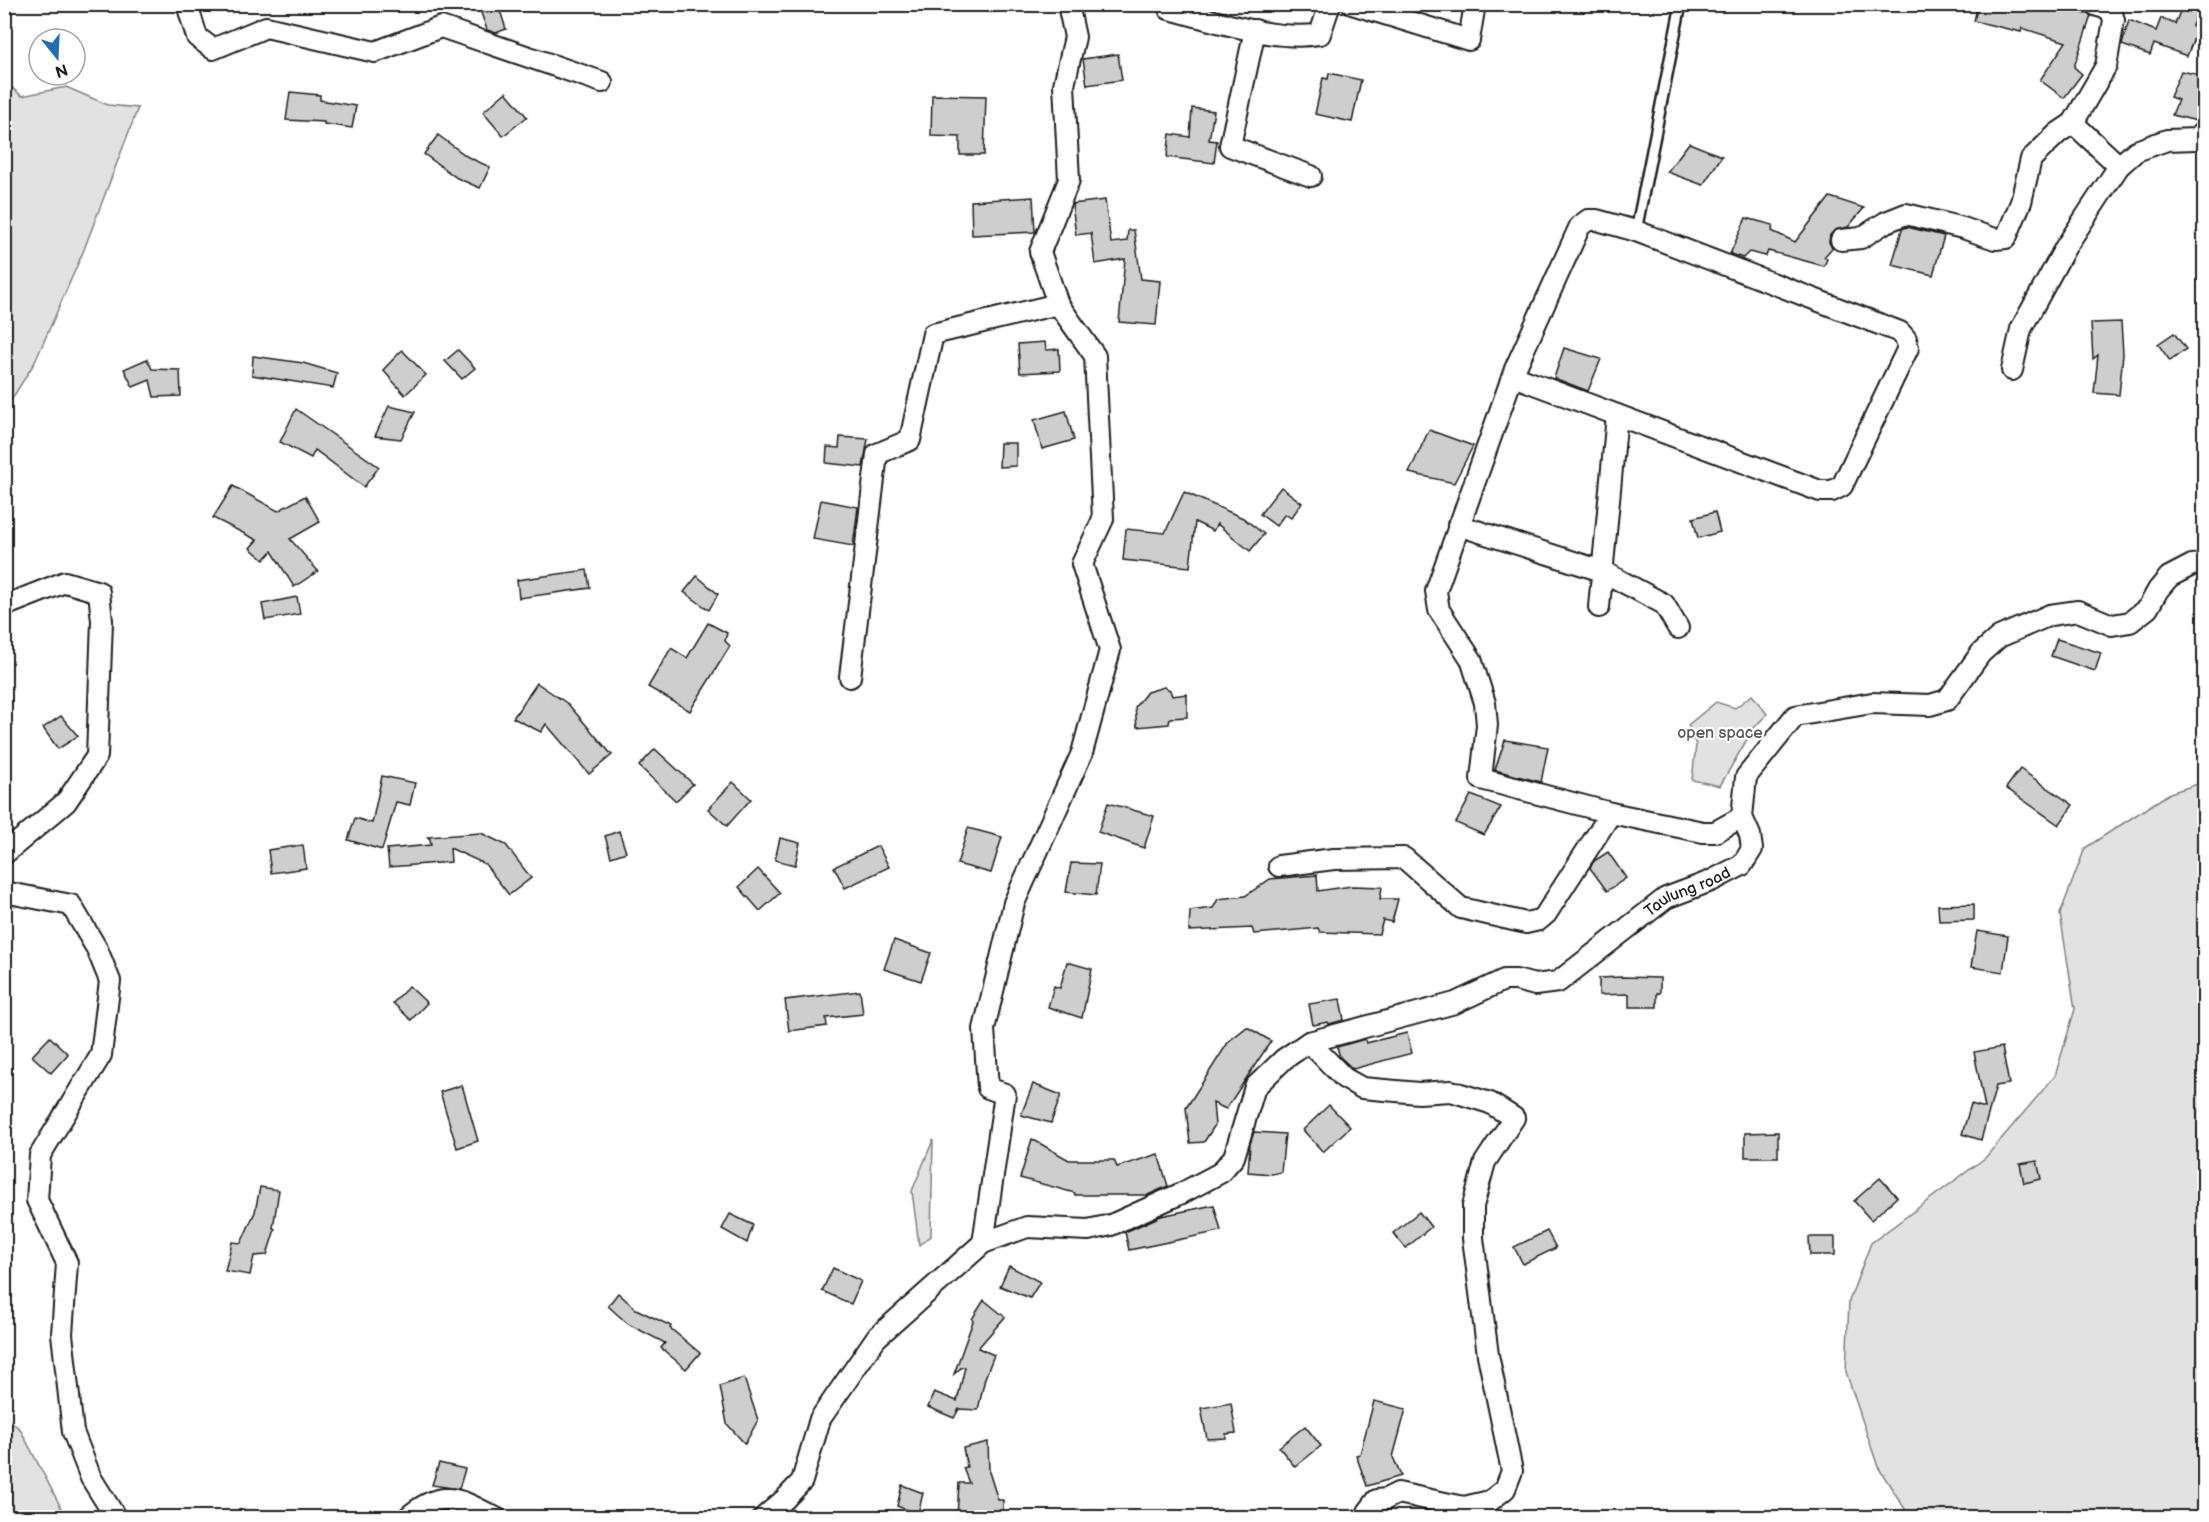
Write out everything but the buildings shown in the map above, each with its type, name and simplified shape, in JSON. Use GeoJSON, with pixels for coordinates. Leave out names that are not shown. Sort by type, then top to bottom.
{"type":"FeatureCollection","features":[{"type":"Feature","properties":{"kind":"street"},"geometry":{"type":"LineString","coordinates":[[187,4],[197,37],[213,49],[266,27],[375,52],[441,27],[602,82]]}},
{"type":"Feature","properties":{"kind":"street"},"geometry":{"type":"LineString","coordinates":[[763,1518],[802,1481],[820,1419],[876,1338],[983,1243],[996,1091],[984,1029],[1014,903],[1082,753],[1110,650],[1082,564],[1103,519],[1095,356],[1058,304],[1040,252],[1069,180],[1064,85],[1075,37],[1068,4]]}},
{"type":"Feature","properties":{"kind":"street"},"geometry":{"type":"LineString","coordinates":[[1169,9],[1255,30],[1308,36],[1320,34],[1330,4]]}},
{"type":"Feature","properties":{"kind":"street"},"geometry":{"type":"LineString","coordinates":[[1352,4],[1469,40],[1475,4]]}},
{"type":"Feature","properties":{"kind":"street"},"geometry":{"type":"LineString","coordinates":[[1841,240],[1861,238],[1886,222],[1906,214],[1963,228],[1995,239],[2006,238],[2021,202],[2031,159],[2058,133],[2073,123],[2106,66],[2114,20],[2107,5]]}},
{"type":"Feature","properties":{"kind":"street"},"geometry":{"type":"LineString","coordinates":[[1255,30],[1230,146],[1311,176]]}},
{"type":"Feature","properties":{"kind":"street"},"geometry":{"type":"LineString","coordinates":[[2073,123],[2119,166]]}},
{"type":"Feature","properties":{"kind":"street"},"geometry":{"type":"LineString","coordinates":[[2012,370],[2021,329],[2066,248],[2119,166],[2136,151],[2167,140],[2196,139],[2205,131]]}},
{"type":"Feature","properties":{"kind":"street"},"geometry":{"type":"LineString","coordinates":[[1513,376],[1820,491],[1832,490],[1842,486],[1908,348],[1906,339],[1900,332],[1636,231],[1597,220],[1588,220],[1580,226],[1513,376],[1458,525],[1436,591],[1439,610],[1471,659],[1485,703],[1487,725],[1481,779],[1611,813],[1702,832],[1715,832],[1742,817]]}},
{"type":"Feature","properties":{"kind":"street"},"geometry":{"type":"LineString","coordinates":[[850,677],[877,454],[910,440],[933,334],[1058,304]]}},
{"type":"Feature","properties":{"kind":"street"},"geometry":{"type":"LineString","coordinates":[[1599,607],[1617,415]]}},
{"type":"Feature","properties":{"kind":"street"},"geometry":{"type":"LineString","coordinates":[[1458,525],[1602,571],[1664,604],[1678,628]]}},
{"type":"Feature","properties":{"kind":"street","name":"Taulung road"},"geometry":{"type":"LineString","coordinates":[[983,1243],[1027,1227],[1088,1230],[1111,1225],[1182,1193],[1220,1173],[1234,1157],[1255,1087],[1284,1059],[1309,1042],[1455,1003],[1504,980],[1516,980],[1534,985],[1558,982],[1666,898],[1711,881],[1742,865],[1752,849],[1750,835],[1742,817],[1746,777],[1795,716],[1872,703],[1930,705],[1947,700],[1981,653],[1999,637],[2050,615],[2078,611],[2112,626],[2130,622],[2148,608],[2158,590],[2169,577],[2192,566],[2205,564]]}},
{"type":"Feature","properties":{"kind":"street"},"geometry":{"type":"LineString","coordinates":[[4,606],[65,582],[99,592],[102,621],[97,756],[66,802],[4,854]]}},
{"type":"Feature","properties":{"kind":"street"},"geometry":{"type":"LineString","coordinates":[[1279,866],[1334,859],[1404,858],[1461,908],[1526,923],[1539,920],[1546,914],[1611,813]]}},
{"type":"Feature","properties":{"kind":"street"},"geometry":{"type":"LineString","coordinates":[[4,892],[71,905],[97,949],[110,981],[101,1055],[40,1155],[37,1200],[67,1263],[62,1334],[73,1432],[91,1478],[116,1518]]}},
{"type":"Feature","properties":{"kind":"street"},"geometry":{"type":"LineString","coordinates":[[1309,1042],[1344,1078],[1362,1088],[1419,1093],[1451,1091],[1490,1103],[1514,1118],[1485,1162],[1473,1206],[1473,1238],[1488,1355],[1512,1472],[1505,1489],[1490,1501],[1464,1507],[1398,1494],[1377,1500],[1368,1512],[1367,1518]]}},
{"type":"Feature","properties":{"kind":"street"},"geometry":{"type":"LineString","coordinates":[[407,1518],[423,1503],[444,1498],[461,1499],[496,1518]]}},
{"type":"Feature","properties":{"kind":"lane"},"geometry":{"type":"LineString","coordinates":[[1636,231],[1682,4]]}},
{"type":"Feature","properties":{"kind":"green space"},"geometry":{"type":"Polygon","coordinates":[[[5,82],[22,96],[66,87],[108,105],[138,108],[83,252],[35,362],[5,410],[5,82]]]}},
{"type":"Feature","properties":{"kind":"green space","name":"open space"},"geometry":{"type":"Polygon","coordinates":[[[1752,695],[1767,714],[1753,729],[1720,786],[1692,780],[1696,745],[1688,725],[1716,702],[1735,708],[1752,695]]]}},
{"type":"Feature","properties":{"kind":"green space"},"geometry":{"type":"Polygon","coordinates":[[[2204,782],[2204,1517],[1910,1517],[1878,1467],[1846,1372],[1849,1301],[1871,1243],[1985,1158],[2055,1076],[2075,1009],[2060,914],[2085,848],[2170,793],[2204,782]]]}},
{"type":"Feature","properties":{"kind":"green space"},"geometry":{"type":"Polygon","coordinates":[[[933,1140],[931,1236],[919,1245],[912,1191],[933,1140]]]}},
{"type":"Feature","properties":{"kind":"green space"},"geometry":{"type":"Polygon","coordinates":[[[4,1416],[20,1429],[66,1517],[5,1517],[4,1416]]]}}]}
